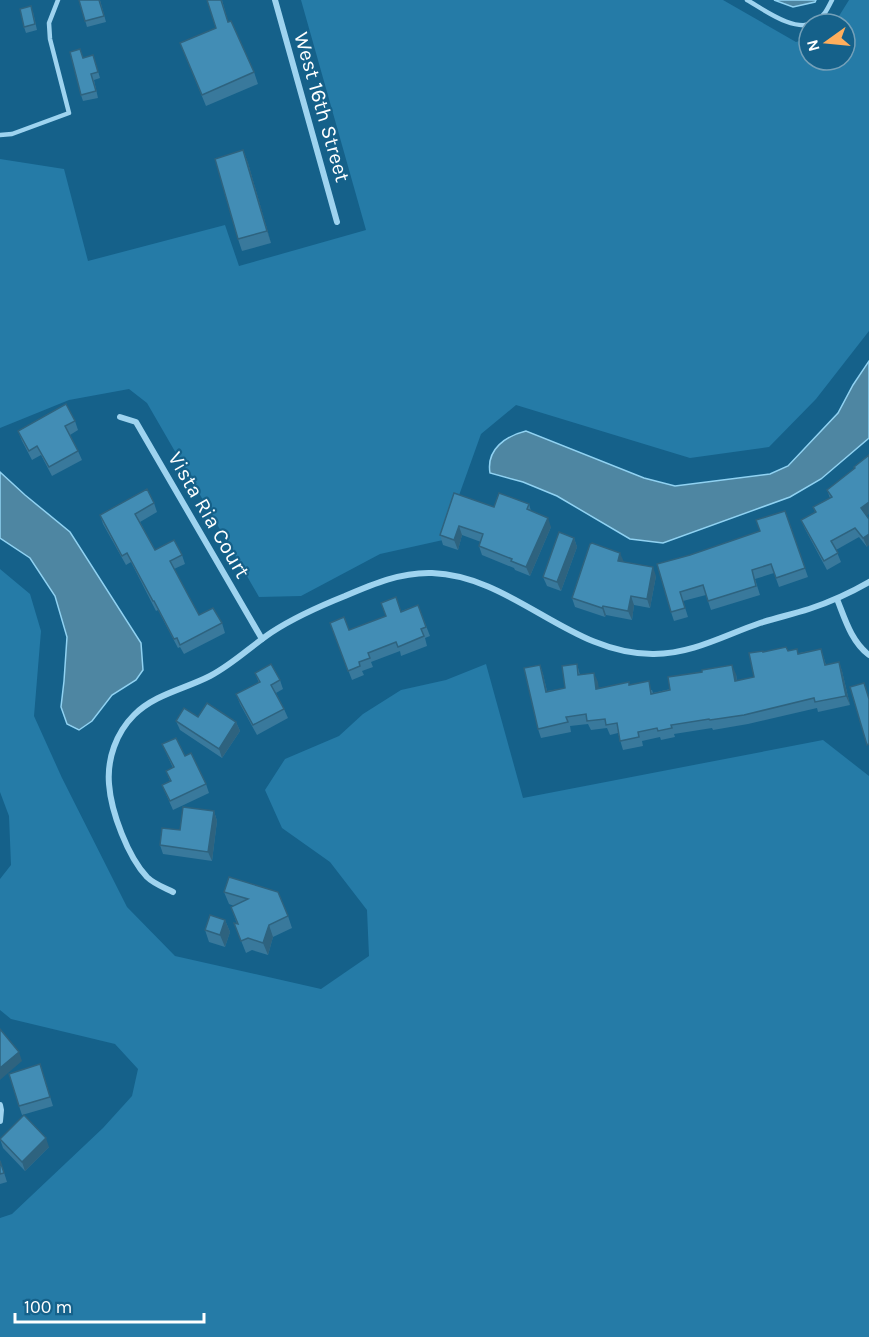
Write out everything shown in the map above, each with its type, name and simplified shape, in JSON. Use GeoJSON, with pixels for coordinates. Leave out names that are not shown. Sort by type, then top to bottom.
{"type":"FeatureCollection","features":[{"type":"Feature","properties":{"kind":"street","name":"West 16th Street"},"geometry":{"type":"LineString","coordinates":[[275,0],[337,222]]}},
{"type":"Feature","properties":{"kind":"street","name":"Vista Ria Court"},"geometry":{"type":"LineString","coordinates":[[120,417],[136,422],[262,639]]}},
{"type":"Feature","properties":{"kind":"street"},"geometry":{"type":"LineString","coordinates":[[173,892],[148,878],[125,843],[110,793],[108,776],[110,759],[116,742],[124,727],[148,703],[211,676],[289,621],[318,607],[393,577],[433,573],[456,576],[499,591],[579,636],[600,645],[639,654],[656,654],[679,652],[701,646],[760,623],[837,599],[869,582]]}},
{"type":"Feature","properties":{"kind":"street"},"geometry":{"type":"LineString","coordinates":[[837,599],[853,637],[869,656]]}},
{"type":"Feature","properties":{"kind":"street"},"geometry":{"type":"LineString","coordinates":[[0,1105],[2,1110],[0,1121]]}},
{"type":"Feature","properties":{"kind":"lane"},"geometry":{"type":"LineString","coordinates":[[0,135],[12,134],[69,113],[50,39],[49,23],[58,0]]}},
{"type":"Feature","properties":{"kind":"lane"},"geometry":{"type":"LineString","coordinates":[[747,0],[784,22],[797,25],[814,24],[825,14],[832,0]]}},
{"type":"Feature","properties":{"kind":"shaded area"},"geometry":{"type":"Polygon","coordinates":[[[301,0],[723,0],[797,42],[797,72],[857,72],[857,12],[842,12],[849,0],[869,0],[869,331],[816,399],[769,447],[690,458],[516,405],[481,434],[443,540],[380,554],[301,596],[259,597],[147,403],[129,389],[69,400],[0,428],[0,159],[64,169],[88,261],[225,225],[239,266],[366,230],[301,0]]]}},
{"type":"Feature","properties":{"kind":"shaded area"},"geometry":{"type":"Polygon","coordinates":[[[774,0],[816,0],[793,7],[774,0]]]}},
{"type":"Feature","properties":{"kind":"shaded area"},"geometry":{"type":"Polygon","coordinates":[[[869,361],[869,438],[821,479],[790,497],[663,543],[630,539],[557,496],[523,482],[490,473],[494,450],[511,436],[526,431],[644,478],[675,486],[770,474],[788,466],[838,413],[869,361]]]}},
{"type":"Feature","properties":{"kind":"shaded area"},"geometry":{"type":"Polygon","coordinates":[[[0,472],[70,532],[141,643],[143,670],[136,680],[112,695],[92,721],[79,730],[67,724],[61,707],[67,637],[55,596],[30,558],[0,538],[0,472]]]}},
{"type":"Feature","properties":{"kind":"shaded area"},"geometry":{"type":"Polygon","coordinates":[[[0,569],[30,594],[41,631],[34,716],[62,778],[127,907],[175,956],[321,989],[369,956],[367,910],[330,862],[282,828],[265,790],[285,759],[339,736],[363,714],[401,690],[446,680],[486,664],[523,798],[823,740],[869,776],[869,1337],[0,1337],[0,1218],[12,1214],[103,1128],[132,1096],[138,1069],[115,1044],[11,1019],[0,1010],[0,879],[11,865],[9,816],[0,792],[0,569]]]}},
{"type":"Feature","properties":{"kind":"building"},"geometry":{"type":"Polygon","coordinates":[[[79,0],[99,0],[104,16],[85,21],[79,0]]]}},
{"type":"Feature","properties":{"kind":"building"},"geometry":{"type":"Polygon","coordinates":[[[207,0],[221,0],[228,22],[231,21],[254,72],[202,95],[180,43],[216,28],[207,0]]]}},
{"type":"Feature","properties":{"kind":"building"},"geometry":{"type":"Polygon","coordinates":[[[31,6],[35,24],[24,27],[20,9],[31,6]]]}},
{"type":"Feature","properties":{"kind":"building"},"geometry":{"type":"Polygon","coordinates":[[[80,49],[83,58],[93,55],[98,72],[91,74],[96,91],[81,95],[70,52],[80,49]]]}},
{"type":"Feature","properties":{"kind":"building"},"geometry":{"type":"Polygon","coordinates":[[[243,150],[267,231],[238,239],[215,159],[243,150]]]}},
{"type":"Feature","properties":{"kind":"building"},"geometry":{"type":"Polygon","coordinates":[[[66,404],[75,421],[65,426],[78,451],[49,467],[37,446],[29,451],[18,431],[66,404]]]}},
{"type":"Feature","properties":{"kind":"building"},"geometry":{"type":"Polygon","coordinates":[[[869,455],[869,502],[861,508],[869,519],[869,534],[863,538],[855,528],[831,541],[838,553],[824,561],[801,520],[816,512],[813,507],[832,497],[827,490],[869,455]]]}},
{"type":"Feature","properties":{"kind":"building"},"geometry":{"type":"Polygon","coordinates":[[[147,489],[154,503],[135,514],[155,550],[174,540],[182,555],[170,561],[199,615],[213,608],[222,623],[180,645],[177,638],[174,639],[127,553],[122,556],[100,515],[147,489]]]}},
{"type":"Feature","properties":{"kind":"building"},"geometry":{"type":"Polygon","coordinates":[[[454,493],[494,507],[499,493],[529,504],[527,509],[548,518],[526,567],[479,546],[483,534],[459,526],[454,540],[440,535],[454,493]]]}},
{"type":"Feature","properties":{"kind":"building"},"geometry":{"type":"Polygon","coordinates":[[[785,511],[805,568],[776,578],[771,564],[752,570],[756,586],[708,601],[703,585],[680,592],[685,608],[671,612],[657,564],[760,531],[756,520],[785,511]]]}},
{"type":"Feature","properties":{"kind":"building"},"geometry":{"type":"Polygon","coordinates":[[[559,532],[574,538],[557,582],[543,577],[559,532]]]}},
{"type":"Feature","properties":{"kind":"building"},"geometry":{"type":"Polygon","coordinates":[[[592,543],[620,553],[618,561],[653,567],[647,599],[631,596],[628,611],[603,606],[602,608],[572,598],[592,543]]]}},
{"type":"Feature","properties":{"kind":"building"},"geometry":{"type":"Polygon","coordinates":[[[396,597],[401,612],[418,605],[426,627],[421,629],[424,636],[398,647],[396,642],[368,653],[370,658],[359,662],[360,666],[348,671],[330,623],[344,617],[349,630],[386,616],[381,603],[396,597]]]}},
{"type":"Feature","properties":{"kind":"building"},"geometry":{"type":"Polygon","coordinates":[[[786,647],[788,651],[797,649],[798,654],[821,649],[825,665],[839,662],[846,696],[815,702],[814,698],[744,715],[671,725],[672,728],[658,731],[657,728],[638,732],[639,737],[620,741],[617,723],[606,725],[605,719],[587,721],[586,714],[566,717],[568,722],[538,729],[524,668],[540,665],[546,692],[565,688],[562,666],[577,664],[578,675],[594,673],[596,689],[629,682],[629,685],[649,681],[651,694],[670,690],[668,677],[732,665],[735,681],[754,677],[749,653],[786,647]]]}},
{"type":"Feature","properties":{"kind":"building"},"geometry":{"type":"Polygon","coordinates":[[[271,664],[280,680],[271,685],[284,709],[253,725],[236,694],[260,682],[255,673],[271,664]]]}},
{"type":"Feature","properties":{"kind":"building"},"geometry":{"type":"Polygon","coordinates":[[[864,683],[869,699],[869,744],[867,745],[850,687],[864,683]]]}},
{"type":"Feature","properties":{"kind":"building"},"geometry":{"type":"Polygon","coordinates":[[[207,703],[236,722],[219,749],[176,721],[184,708],[198,717],[207,703]]]}},
{"type":"Feature","properties":{"kind":"building"},"geometry":{"type":"Polygon","coordinates":[[[176,738],[185,756],[191,753],[206,784],[170,801],[162,785],[171,781],[166,771],[174,767],[162,744],[176,738]]]}},
{"type":"Feature","properties":{"kind":"building"},"geometry":{"type":"Polygon","coordinates":[[[183,807],[214,811],[208,852],[160,845],[162,828],[180,830],[183,807]]]}},
{"type":"Feature","properties":{"kind":"building"},"geometry":{"type":"Polygon","coordinates":[[[229,877],[278,892],[288,916],[269,925],[263,943],[248,938],[241,941],[234,923],[238,924],[231,907],[248,899],[224,892],[229,877]]]}},
{"type":"Feature","properties":{"kind":"building"},"geometry":{"type":"Polygon","coordinates":[[[210,915],[225,920],[220,935],[205,930],[210,915]]]}},
{"type":"Feature","properties":{"kind":"building"},"geometry":{"type":"Polygon","coordinates":[[[0,1029],[19,1052],[0,1068],[0,1029]]]}},
{"type":"Feature","properties":{"kind":"building"},"geometry":{"type":"Polygon","coordinates":[[[40,1064],[50,1097],[19,1106],[9,1074],[40,1064]]]}},
{"type":"Feature","properties":{"kind":"building"},"geometry":{"type":"Polygon","coordinates":[[[24,1115],[46,1138],[22,1162],[0,1139],[24,1115]]]}},
{"type":"Feature","properties":{"kind":"building"},"geometry":{"type":"Polygon","coordinates":[[[0,1161],[4,1173],[0,1174],[0,1161]]]}}]}
